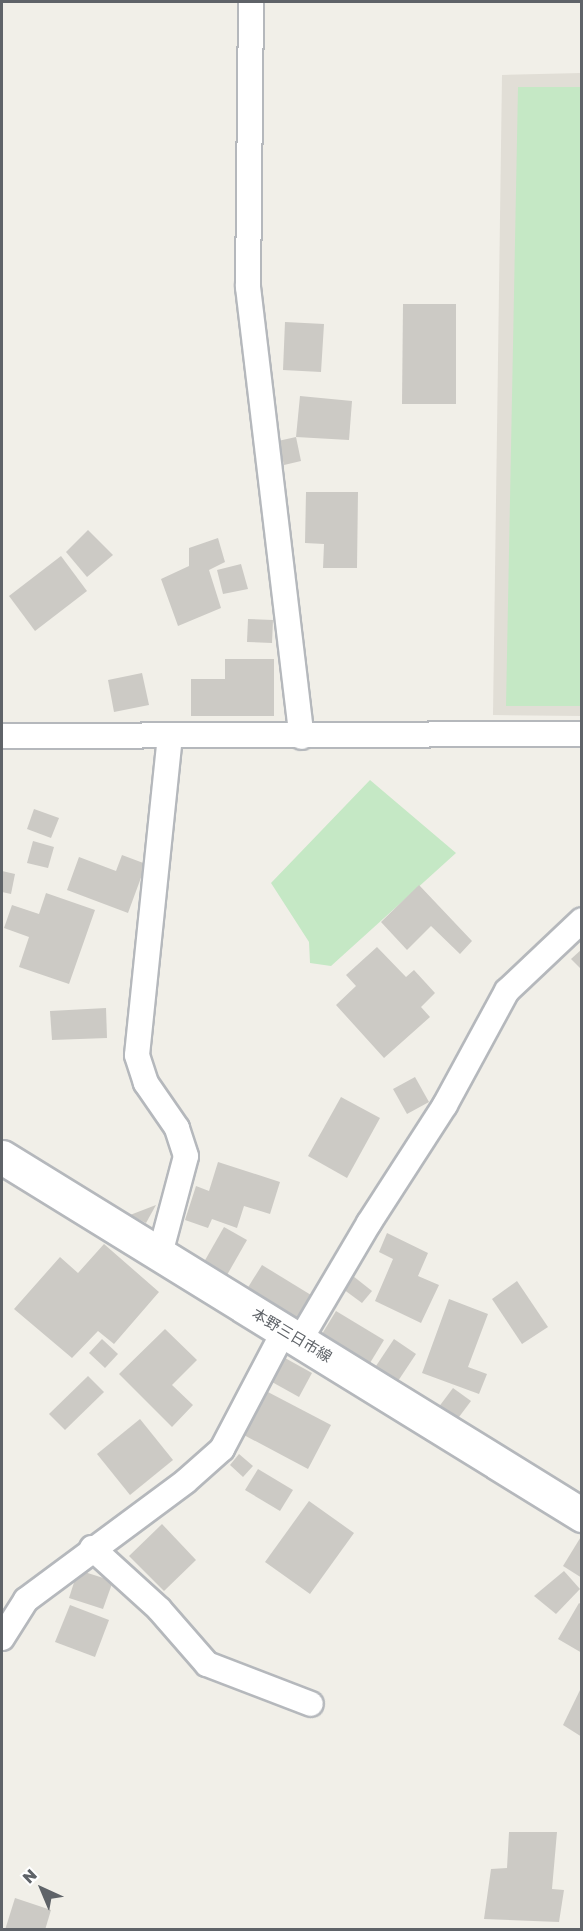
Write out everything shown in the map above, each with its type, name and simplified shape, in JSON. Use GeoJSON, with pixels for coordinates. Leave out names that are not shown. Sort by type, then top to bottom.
{"type":"FeatureCollection","features":[{"type":"Feature","properties":{"kind":"main road","name":"本野三日市線"},"geometry":{"type":"LineString","coordinates":[[2,1157],[582,1515]]}},
{"type":"Feature","properties":{"kind":"street"},"geometry":{"type":"LineString","coordinates":[[251,2],[248,287],[302,737]]}},
{"type":"Feature","properties":{"kind":"street"},"geometry":{"type":"LineString","coordinates":[[2,736],[302,737],[582,734]]}},
{"type":"Feature","properties":{"kind":"street"},"geometry":{"type":"LineString","coordinates":[[160,1254],[186,1156],[177,1128],[146,1083],[137,1055],[170,736]]}},
{"type":"Feature","properties":{"kind":"street"},"geometry":{"type":"LineString","coordinates":[[2,1638],[26,1600],[92,1548],[186,1481],[222,1449],[292,1335],[369,1223],[445,1105],[507,991],[582,920]]}},
{"type":"Feature","properties":{"kind":"street"},"geometry":{"type":"LineString","coordinates":[[92,1548],[159,1609],[207,1664],[311,1704]]}},
{"type":"Feature","properties":{"kind":"shaded area"},"geometry":{"type":"Polygon","coordinates":[[[581,73],[581,716],[493,715],[502,75],[581,73]]]}},
{"type":"Feature","properties":{"kind":"green space"},"geometry":{"type":"Polygon","coordinates":[[[518,87],[581,87],[581,706],[506,706],[518,87]]]}},
{"type":"Feature","properties":{"kind":"green space"},"geometry":{"type":"Polygon","coordinates":[[[370,780],[456,853],[331,966],[310,963],[309,942],[271,883],[370,780]]]}},
{"type":"Feature","properties":{"kind":"building"},"geometry":{"type":"Polygon","coordinates":[[[403,304],[456,304],[456,404],[402,404],[403,304]]]}},
{"type":"Feature","properties":{"kind":"building"},"geometry":{"type":"Polygon","coordinates":[[[285,322],[324,324],[321,372],[283,370],[285,322]]]}},
{"type":"Feature","properties":{"kind":"building"},"geometry":{"type":"Polygon","coordinates":[[[300,396],[352,401],[349,440],[296,437],[300,396]]]}},
{"type":"Feature","properties":{"kind":"building"},"geometry":{"type":"Polygon","coordinates":[[[296,437],[301,461],[284,465],[278,441],[296,437]]]}},
{"type":"Feature","properties":{"kind":"building"},"geometry":{"type":"Polygon","coordinates":[[[306,492],[358,492],[357,568],[323,568],[324,544],[305,543],[306,492]]]}},
{"type":"Feature","properties":{"kind":"building"},"geometry":{"type":"Polygon","coordinates":[[[88,530],[113,555],[87,577],[66,552],[88,530]]]}},
{"type":"Feature","properties":{"kind":"building"},"geometry":{"type":"Polygon","coordinates":[[[218,538],[225,562],[209,570],[221,608],[178,626],[161,579],[189,566],[189,548],[218,538]]]}},
{"type":"Feature","properties":{"kind":"building"},"geometry":{"type":"Polygon","coordinates":[[[61,556],[87,591],[35,631],[9,596],[61,556]]]}},
{"type":"Feature","properties":{"kind":"building"},"geometry":{"type":"Polygon","coordinates":[[[241,564],[248,589],[223,594],[217,570],[241,564]]]}},
{"type":"Feature","properties":{"kind":"building"},"geometry":{"type":"Polygon","coordinates":[[[248,619],[273,620],[272,643],[247,642],[248,619]]]}},
{"type":"Feature","properties":{"kind":"building"},"geometry":{"type":"Polygon","coordinates":[[[225,659],[274,659],[274,716],[191,716],[191,679],[225,679],[225,659]]]}},
{"type":"Feature","properties":{"kind":"building"},"geometry":{"type":"Polygon","coordinates":[[[142,673],[149,705],[114,712],[108,680],[142,673]]]}},
{"type":"Feature","properties":{"kind":"building"},"geometry":{"type":"Polygon","coordinates":[[[34,809],[59,818],[51,838],[27,829],[34,809]]]}},
{"type":"Feature","properties":{"kind":"building"},"geometry":{"type":"Polygon","coordinates":[[[33,841],[54,847],[48,868],[27,863],[33,841]]]}},
{"type":"Feature","properties":{"kind":"building"},"geometry":{"type":"Polygon","coordinates":[[[122,855],[146,864],[128,913],[67,890],[79,857],[116,871],[122,855]]]}},
{"type":"Feature","properties":{"kind":"building"},"geometry":{"type":"Polygon","coordinates":[[[2,871],[15,874],[11,894],[2,892],[2,871]]]}},
{"type":"Feature","properties":{"kind":"building"},"geometry":{"type":"Polygon","coordinates":[[[419,885],[472,941],[460,954],[431,926],[407,950],[381,922],[419,885]]]}},
{"type":"Feature","properties":{"kind":"building"},"geometry":{"type":"Polygon","coordinates":[[[46,893],[95,910],[69,984],[19,967],[29,937],[4,928],[12,905],[39,914],[46,893]]]}},
{"type":"Feature","properties":{"kind":"building"},"geometry":{"type":"Polygon","coordinates":[[[377,947],[406,977],[414,970],[435,993],[421,1007],[430,1017],[384,1058],[336,1005],[356,986],[346,975],[377,947]]]}},
{"type":"Feature","properties":{"kind":"building"},"geometry":{"type":"Polygon","coordinates":[[[582,949],[582,970],[571,959],[582,949]]]}},
{"type":"Feature","properties":{"kind":"building"},"geometry":{"type":"Polygon","coordinates":[[[106,1008],[107,1038],[52,1040],[50,1011],[106,1008]]]}},
{"type":"Feature","properties":{"kind":"building"},"geometry":{"type":"Polygon","coordinates":[[[415,1077],[429,1102],[407,1114],[393,1089],[415,1077]]]}},
{"type":"Feature","properties":{"kind":"building"},"geometry":{"type":"Polygon","coordinates":[[[341,1097],[380,1118],[347,1178],[308,1156],[341,1097]]]}},
{"type":"Feature","properties":{"kind":"building"},"geometry":{"type":"Polygon","coordinates":[[[218,1162],[280,1182],[270,1214],[244,1206],[237,1228],[212,1219],[208,1228],[185,1220],[196,1186],[209,1191],[218,1162]]]}},
{"type":"Feature","properties":{"kind":"building"},"geometry":{"type":"Polygon","coordinates":[[[156,1205],[146,1223],[130,1215],[156,1205]]]}},
{"type":"Feature","properties":{"kind":"building"},"geometry":{"type":"Polygon","coordinates":[[[224,1227],[247,1240],[227,1275],[204,1262],[224,1227]]]}},
{"type":"Feature","properties":{"kind":"building"},"geometry":{"type":"Polygon","coordinates":[[[387,1233],[428,1253],[418,1276],[439,1285],[421,1323],[375,1301],[393,1259],[379,1252],[387,1233]]]}},
{"type":"Feature","properties":{"kind":"building"},"geometry":{"type":"Polygon","coordinates":[[[104,1244],[159,1292],[114,1344],[98,1331],[72,1358],[14,1309],[60,1257],[78,1273],[104,1244]]]}},
{"type":"Feature","properties":{"kind":"building"},"geometry":{"type":"Polygon","coordinates":[[[262,1265],[311,1295],[296,1319],[247,1289],[262,1265]]]}},
{"type":"Feature","properties":{"kind":"building"},"geometry":{"type":"Polygon","coordinates":[[[353,1276],[372,1291],[362,1303],[343,1289],[353,1276]]]}},
{"type":"Feature","properties":{"kind":"building"},"geometry":{"type":"Polygon","coordinates":[[[517,1281],[548,1327],[522,1344],[492,1299],[517,1281]]]}},
{"type":"Feature","properties":{"kind":"building"},"geometry":{"type":"Polygon","coordinates":[[[449,1299],[488,1314],[468,1367],[487,1374],[479,1394],[422,1373],[449,1299]]]}},
{"type":"Feature","properties":{"kind":"building"},"geometry":{"type":"Polygon","coordinates":[[[336,1311],[384,1340],[370,1363],[322,1334],[336,1311]]]}},
{"type":"Feature","properties":{"kind":"building"},"geometry":{"type":"Polygon","coordinates":[[[165,1329],[197,1360],[172,1385],[193,1405],[172,1427],[119,1374],[165,1329]]]}},
{"type":"Feature","properties":{"kind":"building"},"geometry":{"type":"Polygon","coordinates":[[[102,1339],[118,1354],[105,1368],[89,1353],[102,1339]]]}},
{"type":"Feature","properties":{"kind":"building"},"geometry":{"type":"Polygon","coordinates":[[[394,1339],[416,1354],[398,1381],[376,1366],[394,1339]]]}},
{"type":"Feature","properties":{"kind":"building"},"geometry":{"type":"Polygon","coordinates":[[[285,1358],[312,1373],[299,1397],[272,1382],[285,1358]]]}},
{"type":"Feature","properties":{"kind":"building"},"geometry":{"type":"Polygon","coordinates":[[[88,1376],[104,1392],[65,1430],[49,1414],[88,1376]]]}},
{"type":"Feature","properties":{"kind":"building"},"geometry":{"type":"Polygon","coordinates":[[[453,1388],[471,1401],[456,1421],[438,1408],[453,1388]]]}},
{"type":"Feature","properties":{"kind":"building"},"geometry":{"type":"Polygon","coordinates":[[[266,1391],[331,1425],[308,1469],[242,1434],[266,1391]]]}},
{"type":"Feature","properties":{"kind":"building"},"geometry":{"type":"Polygon","coordinates":[[[140,1419],[173,1460],[130,1495],[97,1454],[140,1419]]]}},
{"type":"Feature","properties":{"kind":"building"},"geometry":{"type":"Polygon","coordinates":[[[239,1454],[253,1466],[243,1477],[230,1465],[239,1454]]]}},
{"type":"Feature","properties":{"kind":"building"},"geometry":{"type":"Polygon","coordinates":[[[258,1469],[293,1490],[280,1511],[245,1490],[258,1469]]]}},
{"type":"Feature","properties":{"kind":"building"},"geometry":{"type":"Polygon","coordinates":[[[309,1501],[354,1533],[310,1594],[265,1562],[309,1501]]]}},
{"type":"Feature","properties":{"kind":"building"},"geometry":{"type":"Polygon","coordinates":[[[162,1524],[196,1560],[164,1591],[129,1556],[162,1524]]]}},
{"type":"Feature","properties":{"kind":"building"},"geometry":{"type":"Polygon","coordinates":[[[582,1535],[582,1578],[563,1566],[582,1535]]]}},
{"type":"Feature","properties":{"kind":"building"},"geometry":{"type":"Polygon","coordinates":[[[78,1570],[113,1581],[103,1609],[69,1598],[78,1570]]]}},
{"type":"Feature","properties":{"kind":"building"},"geometry":{"type":"Polygon","coordinates":[[[564,1571],[580,1589],[556,1614],[534,1596],[564,1571]]]}},
{"type":"Feature","properties":{"kind":"building"},"geometry":{"type":"Polygon","coordinates":[[[579,1603],[582,1605],[582,1653],[558,1639],[579,1603]]]}},
{"type":"Feature","properties":{"kind":"building"},"geometry":{"type":"Polygon","coordinates":[[[70,1605],[109,1620],[95,1657],[55,1642],[70,1605]]]}},
{"type":"Feature","properties":{"kind":"building"},"geometry":{"type":"Polygon","coordinates":[[[582,1686],[582,1737],[563,1725],[582,1686]]]}},
{"type":"Feature","properties":{"kind":"building"},"geometry":{"type":"Polygon","coordinates":[[[509,1832],[557,1832],[552,1889],[564,1890],[559,1922],[484,1919],[491,1869],[507,1868],[509,1832]]]}},
{"type":"Feature","properties":{"kind":"building"},"geometry":{"type":"Polygon","coordinates":[[[15,1898],[51,1910],[45,1930],[5,1930],[15,1898]]]}}]}
